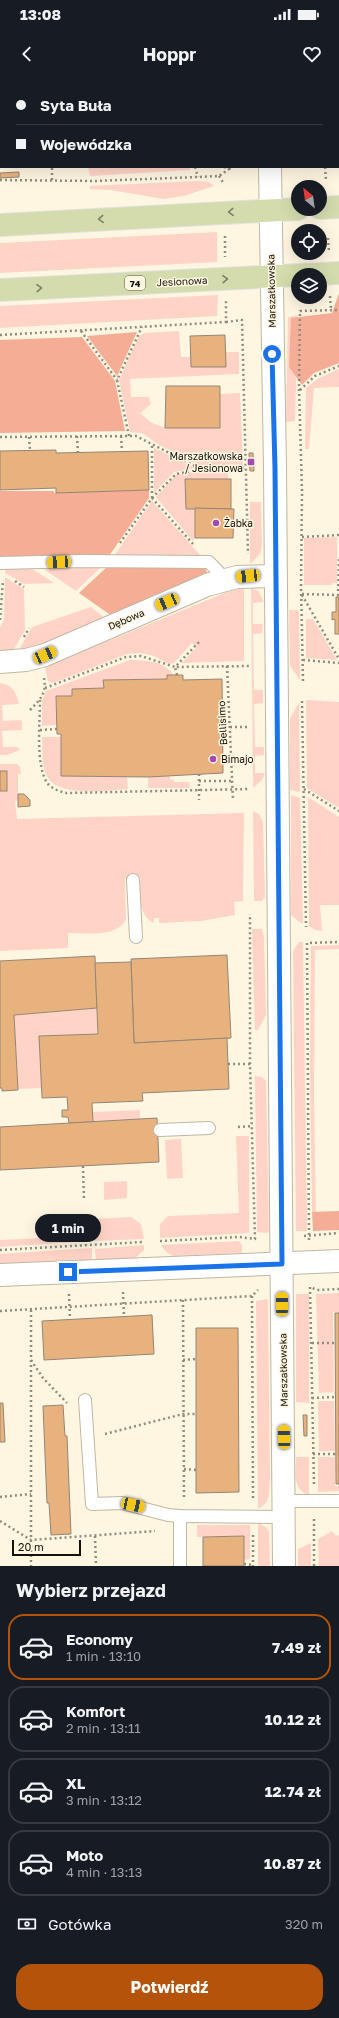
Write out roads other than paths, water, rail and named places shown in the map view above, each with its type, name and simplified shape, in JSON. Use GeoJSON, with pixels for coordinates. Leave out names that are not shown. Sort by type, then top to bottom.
{"type":"FeatureCollection","features":[{"type":"Feature","properties":{"kind":"main road"},"geometry":{"type":"LineString","coordinates":[[327,208],[339,207]]}},
{"type":"Feature","properties":{"kind":"main road"},"geometry":{"type":"LineString","coordinates":[[0,225],[291,209]]}},
{"type":"Feature","properties":{"kind":"main road","name":"Jesionowa"},"geometry":{"type":"LineString","coordinates":[[0,290],[332,272]]}},
{"type":"Feature","properties":{"kind":"street","name":"Marszałkowska"},"geometry":{"type":"LineString","coordinates":[[270,168],[276,576],[284,1566]]}},
{"type":"Feature","properties":{"kind":"street","name":"Dębowa"},"geometry":{"type":"LineString","coordinates":[[0,662],[26,660],[45,655],[207,585],[248,576],[276,576]]}},
{"type":"Feature","properties":{"kind":"street"},"geometry":{"type":"LineString","coordinates":[[0,1275],[339,1261]]}},
{"type":"Feature","properties":{"kind":"lane"},"geometry":{"type":"LineString","coordinates":[[1,563],[209,562],[226,580]]}},
{"type":"Feature","properties":{"kind":"lane"},"geometry":{"type":"LineString","coordinates":[[133,880],[136,937]]}},
{"type":"Feature","properties":{"kind":"lane"},"geometry":{"type":"LineString","coordinates":[[160,1130],[209,1128]]}},
{"type":"Feature","properties":{"kind":"lane"},"geometry":{"type":"LineString","coordinates":[[85,1400],[92,1504],[122,1503],[168,1515],[253,1517],[314,1502],[339,1501]]}},
{"type":"Feature","properties":{"kind":"lane"},"geometry":{"type":"LineString","coordinates":[[180,1566],[180,1530],[182,1516]]}},
{"type":"Feature","properties":{"kind":"place","name":"Marszałkowska / Jesionowa"},"geometry":{"type":"Point","coordinates":[251,462]}},
{"type":"Feature","properties":{"kind":"place","name":"Żabka"},"geometry":{"type":"Point","coordinates":[216,523]}},
{"type":"Feature","properties":{"kind":"place","name":"Bimajo"},"geometry":{"type":"Point","coordinates":[213,759]}}]}
